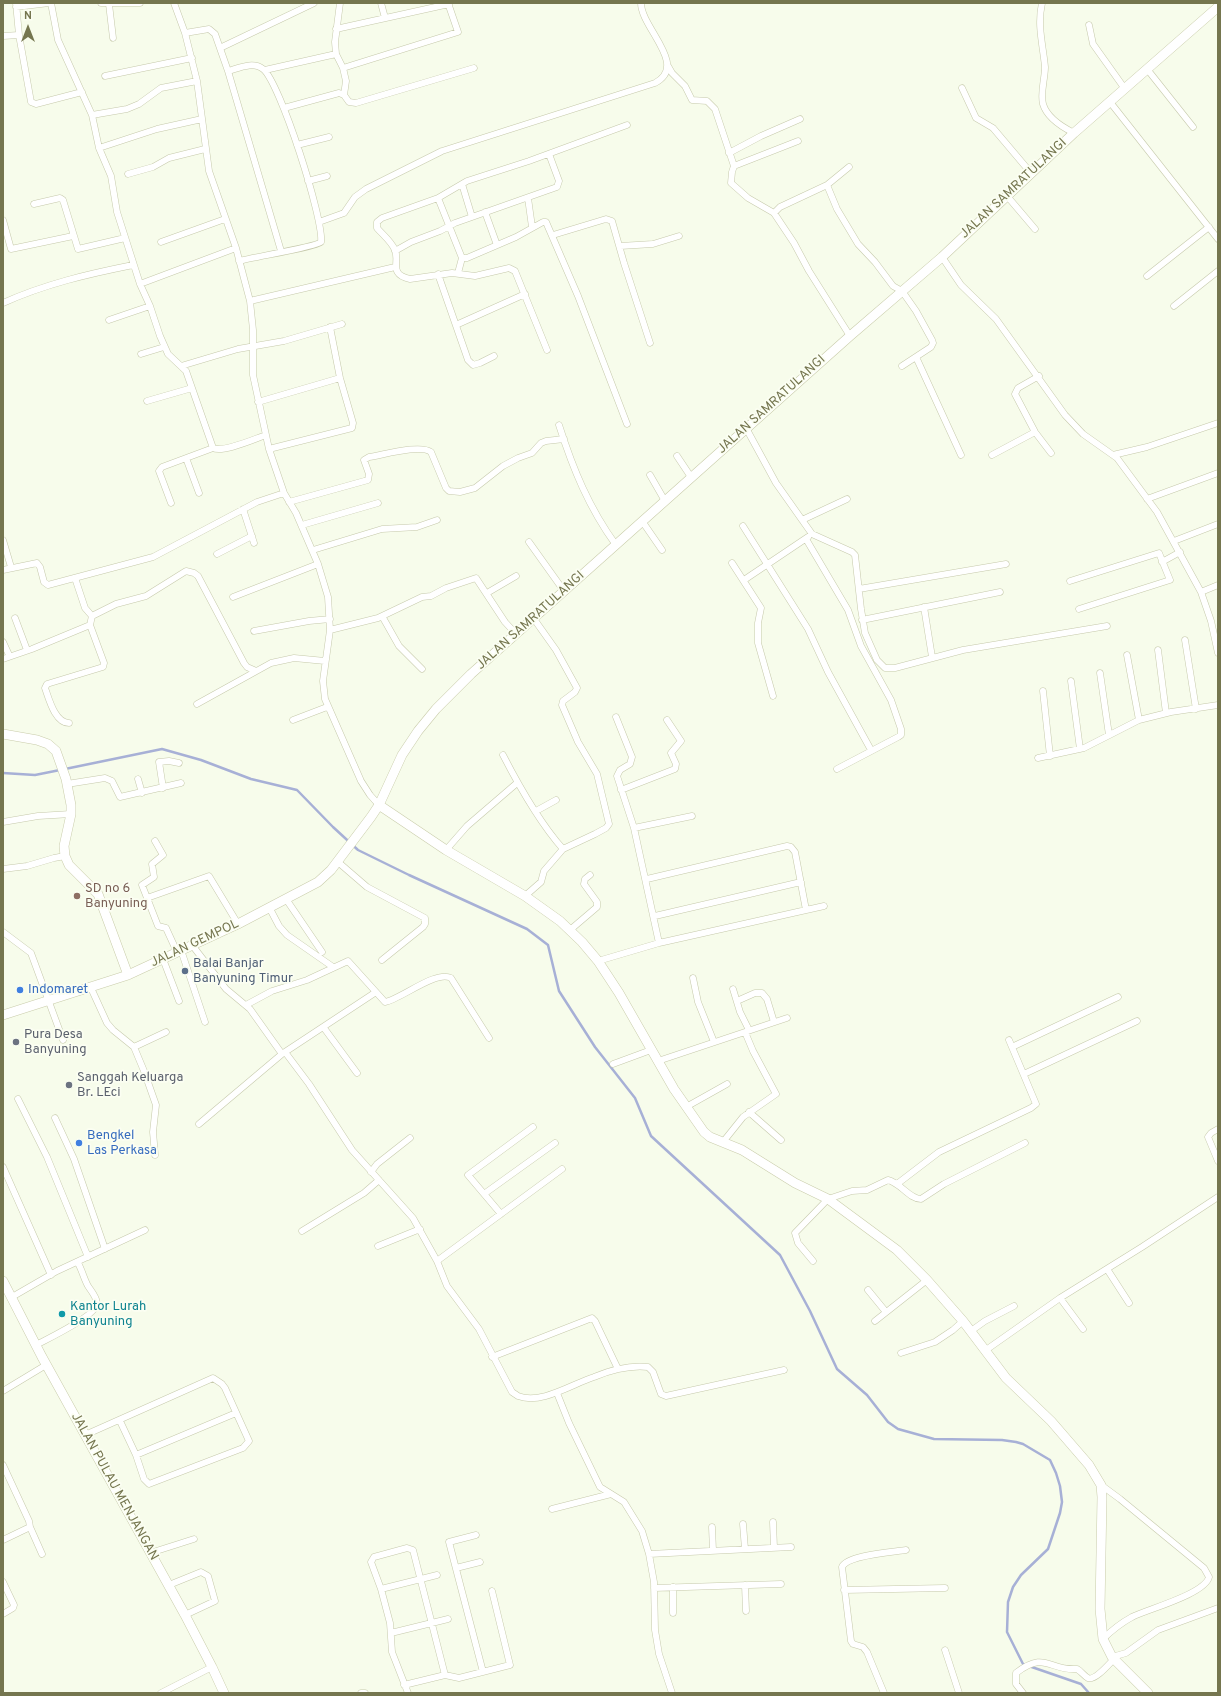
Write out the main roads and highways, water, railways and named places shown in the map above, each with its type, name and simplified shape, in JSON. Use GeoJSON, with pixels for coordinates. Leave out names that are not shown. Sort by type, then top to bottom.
{"type":"FeatureCollection","features":[{"type":"Feature","properties":{"kind":"waterway"},"geometry":{"type":"LineString","coordinates":[[65,769],[162,749],[201,760],[251,779],[297,790],[358,850],[527,929],[548,945],[559,991],[595,1047],[635,1098],[651,1136],[780,1255],[810,1311],[837,1369],[867,1395],[888,1422],[898,1429],[934,1439],[1002,1440],[1016,1442],[1023,1444],[1050,1460],[1060,1486],[1062,1502],[1060,1513],[1048,1549],[1021,1575],[1013,1587],[1008,1602],[1007,1632],[1023,1664],[1081,1684],[1089,1693]]}},
{"type":"Feature","properties":{"kind":"waterway"},"geometry":{"type":"LineString","coordinates":[[3,773],[35,775],[60,770]]}},
{"type":"Feature","properties":{"kind":"place","name":"SD no 6 Banyuning"},"geometry":{"type":"Point","coordinates":[77,896]}},
{"type":"Feature","properties":{"kind":"place","name":"Balai Banjar Banyuning Timur"},"geometry":{"type":"Point","coordinates":[185,971]}},
{"type":"Feature","properties":{"kind":"place","name":"Indomaret"},"geometry":{"type":"Point","coordinates":[20,990]}},
{"type":"Feature","properties":{"kind":"place","name":"Pura Desa Banyuning"},"geometry":{"type":"Point","coordinates":[16,1042]}},
{"type":"Feature","properties":{"kind":"place","name":"Sanggah Keluarga Br. LEci"},"geometry":{"type":"Point","coordinates":[69,1085]}},
{"type":"Feature","properties":{"kind":"place","name":"Bengkel Las Perkasa"},"geometry":{"type":"Point","coordinates":[79,1143]}},
{"type":"Feature","properties":{"kind":"place","name":"Kantor Lurah Banyuning"},"geometry":{"type":"Point","coordinates":[62,1314]}}]}
